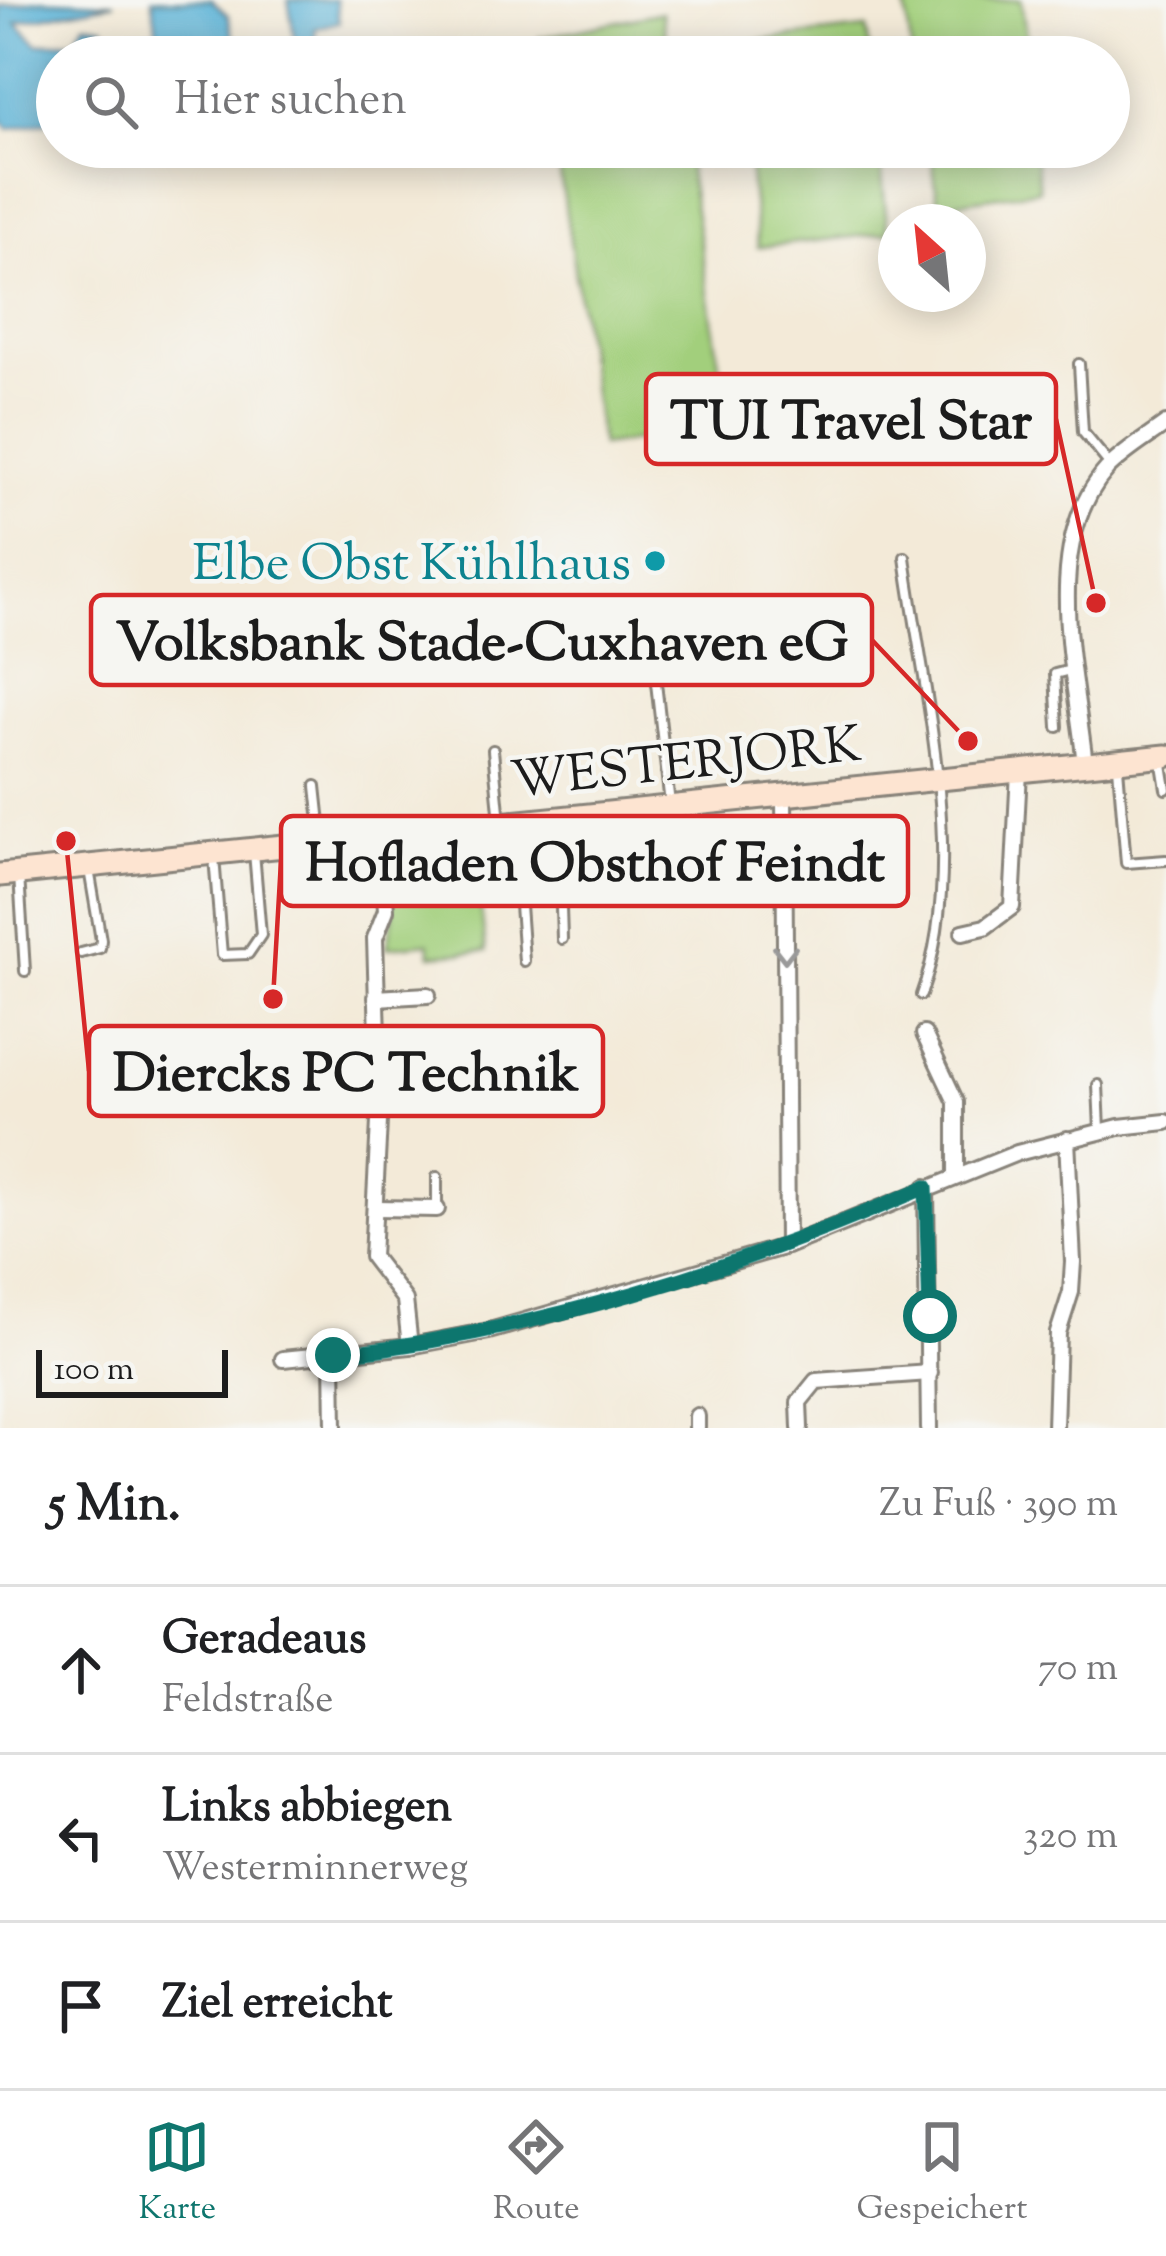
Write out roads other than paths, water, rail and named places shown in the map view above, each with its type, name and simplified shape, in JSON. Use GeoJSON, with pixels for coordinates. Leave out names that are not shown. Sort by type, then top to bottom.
{"type":"FeatureCollection","features":[{"type":"Feature","properties":{"kind":"main road","name":"WESTERJORK"},"geometry":{"type":"LineString","coordinates":[[9,874],[1164,757]]}},
{"type":"Feature","properties":{"kind":"street"},"geometry":{"type":"LineString","coordinates":[[1084,765],[1067,580],[1074,529],[1081,508],[1111,466],[1166,424]]}},
{"type":"Feature","properties":{"kind":"street"},"geometry":{"type":"LineString","coordinates":[[964,932],[985,927],[1012,907],[1019,771]]}},
{"type":"Feature","properties":{"kind":"street"},"geometry":{"type":"LineString","coordinates":[[784,795],[788,1246]]}},
{"type":"Feature","properties":{"kind":"street"},"geometry":{"type":"LineString","coordinates":[[381,837],[386,910],[375,938],[380,1102],[372,1257],[405,1300],[410,1346]]}},
{"type":"Feature","properties":{"kind":"street"},"geometry":{"type":"LineString","coordinates":[[376,998],[428,994]]}},
{"type":"Feature","properties":{"kind":"street"},"geometry":{"type":"LineString","coordinates":[[924,1034],[956,1102],[956,1174]]}},
{"type":"Feature","properties":{"kind":"street"},"geometry":{"type":"LineString","coordinates":[[380,1102],[460,1101]]}},
{"type":"Feature","properties":{"kind":"street"},"geometry":{"type":"LineString","coordinates":[[284,1358],[410,1346],[489,1331],[788,1246],[956,1174],[1067,1139],[1166,1122]]}},
{"type":"Feature","properties":{"kind":"street"},"geometry":{"type":"LineString","coordinates":[[1055,1428],[1058,1333],[1071,1292],[1073,1262],[1067,1139]]}},
{"type":"Feature","properties":{"kind":"street"},"geometry":{"type":"LineString","coordinates":[[926,1187],[929,1428]]}},
{"type":"Feature","properties":{"kind":"street"},"geometry":{"type":"LineString","coordinates":[[377,1208],[437,1209]]}},
{"type":"Feature","properties":{"kind":"street"},"geometry":{"type":"LineString","coordinates":[[333,1355],[334,1428]]}},
{"type":"Feature","properties":{"kind":"street"},"geometry":{"type":"LineString","coordinates":[[800,1428],[800,1402],[816,1381],[930,1372]]}},
{"type":"Feature","properties":{"kind":"lane"},"geometry":{"type":"LineString","coordinates":[[1078,364],[1083,432],[1111,466]]}},
{"type":"Feature","properties":{"kind":"lane"},"geometry":{"type":"LineString","coordinates":[[904,556],[939,779],[937,944],[921,994]]}},
{"type":"Feature","properties":{"kind":"lane"},"geometry":{"type":"LineString","coordinates":[[653,657],[670,806]]}},
{"type":"Feature","properties":{"kind":"lane"},"geometry":{"type":"LineString","coordinates":[[1058,727],[1055,674],[1076,669]]}},
{"type":"Feature","properties":{"kind":"lane"},"geometry":{"type":"LineString","coordinates":[[493,750],[482,872],[508,887],[520,905],[524,961]]}},
{"type":"Feature","properties":{"kind":"lane"},"geometry":{"type":"LineString","coordinates":[[1164,757],[1166,789]]}},
{"type":"Feature","properties":{"kind":"lane"},"geometry":{"type":"LineString","coordinates":[[1118,761],[1126,863],[1166,860]]}},
{"type":"Feature","properties":{"kind":"lane"},"geometry":{"type":"LineString","coordinates":[[316,786],[322,844]]}},
{"type":"Feature","properties":{"kind":"lane"},"geometry":{"type":"LineString","coordinates":[[562,939],[560,877],[578,875],[575,816]]}},
{"type":"Feature","properties":{"kind":"lane"},"geometry":{"type":"LineString","coordinates":[[214,855],[222,955],[248,954],[261,934],[254,851]]}},
{"type":"Feature","properties":{"kind":"lane"},"geometry":{"type":"LineString","coordinates":[[81,953],[100,948],[89,867]]}},
{"type":"Feature","properties":{"kind":"lane"},"geometry":{"type":"LineString","coordinates":[[9,874],[26,971]]}},
{"type":"Feature","properties":{"kind":"lane"},"geometry":{"type":"LineString","coordinates":[[1098,1085],[1100,1131]]}},
{"type":"Feature","properties":{"kind":"lane"},"geometry":{"type":"LineString","coordinates":[[437,1177],[437,1209]]}},
{"type":"Feature","properties":{"kind":"water"},"geometry":{"type":"Polygon","coordinates":[[[42,0],[115,3],[16,22],[36,42],[36,124],[9,129],[0,120],[0,6],[42,0]]]}},
{"type":"Feature","properties":{"kind":"water"},"geometry":{"type":"Polygon","coordinates":[[[152,0],[211,0],[228,15],[233,36],[158,36],[152,0]]]}},
{"type":"Feature","properties":{"kind":"water"},"geometry":{"type":"Polygon","coordinates":[[[288,0],[336,0],[339,22],[315,29],[316,36],[294,36],[288,0]]]}},
{"type":"Feature","properties":{"kind":"water"},"geometry":{"type":"Polygon","coordinates":[[[85,23],[104,26],[104,36],[77,36],[85,23]]]}},
{"type":"Feature","properties":{"kind":"place","name":"Elbe Obst Kühlhaus"},"geometry":{"type":"Point","coordinates":[655,561]}},
{"type":"Feature","properties":{"kind":"place","name":"TUI Travel Star"},"geometry":{"type":"Point","coordinates":[1096,603]}},
{"type":"Feature","properties":{"kind":"place","name":"Volksbank Stade-Cuxhaven eG"},"geometry":{"type":"Point","coordinates":[968,741]}},
{"type":"Feature","properties":{"kind":"place","name":"Diercks PC Technik"},"geometry":{"type":"Point","coordinates":[66,841]}},
{"type":"Feature","properties":{"kind":"place","name":"Hofladen Obsthof Feindt"},"geometry":{"type":"Point","coordinates":[273,999]}}]}
